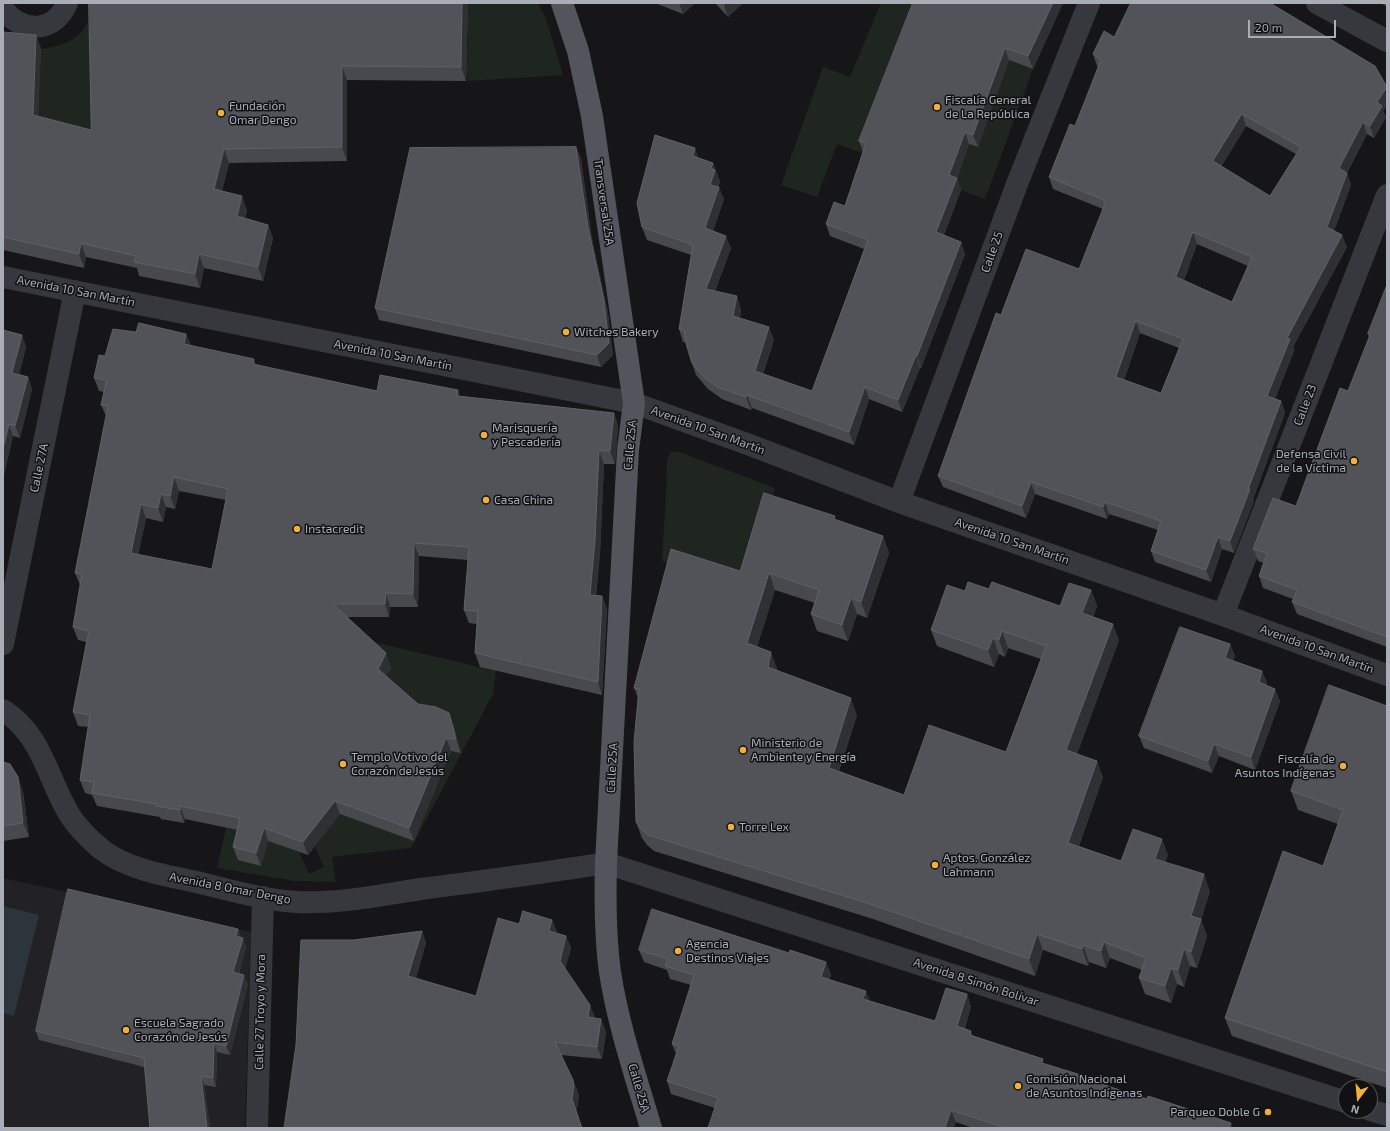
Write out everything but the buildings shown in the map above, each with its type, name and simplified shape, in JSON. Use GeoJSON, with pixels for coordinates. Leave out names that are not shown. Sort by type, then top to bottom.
{"type":"FeatureCollection","features":[{"type":"Feature","properties":{"kind":"main road","name":"Transversal 25A"},"geometry":{"type":"LineString","coordinates":[[562,3],[578,51],[592,116],[634,403]]}},
{"type":"Feature","properties":{"kind":"main road","name":"Calle 25A"},"geometry":{"type":"LineString","coordinates":[[634,403],[628,450],[606,863],[605,915],[610,972],[622,1027],[651,1128]]}},
{"type":"Feature","properties":{"kind":"street"},"geometry":{"type":"LineString","coordinates":[[3,9],[10,18],[20,24],[32,27],[44,25],[56,19],[64,10],[67,3]]}},
{"type":"Feature","properties":{"kind":"street","name":"Calle 25"},"geometry":{"type":"LineString","coordinates":[[899,502],[1017,184],[1089,3]]}},
{"type":"Feature","properties":{"kind":"street"},"geometry":{"type":"LineString","coordinates":[[1317,3],[1387,42]]}},
{"type":"Feature","properties":{"kind":"street","name":"Calle 23"},"geometry":{"type":"LineString","coordinates":[[1223,615],[1387,195]]}},
{"type":"Feature","properties":{"kind":"street","name":"Avenida 10 San Martín"},"geometry":{"type":"LineString","coordinates":[[3,277],[634,403],[750,445],[899,502],[1223,615],[1387,675]]}},
{"type":"Feature","properties":{"kind":"street","name":"Calle 27A"},"geometry":{"type":"LineString","coordinates":[[3,644],[75,291]]}},
{"type":"Feature","properties":{"kind":"street","name":"Avenida 8 Omar Dengo"},"geometry":{"type":"LineString","coordinates":[[3,710],[15,718],[38,746],[69,814],[86,837],[117,860],[159,874],[262,897],[297,902],[346,900],[553,872],[606,863]]}},
{"type":"Feature","properties":{"kind":"street","name":"Avenida 8 Simón Bolívar"},"geometry":{"type":"LineString","coordinates":[[606,863],[1338,1099]]}},
{"type":"Feature","properties":{"kind":"street","name":"Calle 27 Troyo y Mora"},"geometry":{"type":"LineString","coordinates":[[257,1128],[262,897]]}},
{"type":"Feature","properties":{"kind":"shaded area"},"geometry":{"type":"Polygon","coordinates":[[[468,3],[538,3],[546,19],[563,75],[467,81],[468,3]]]}},
{"type":"Feature","properties":{"kind":"shaded area"},"geometry":{"type":"Polygon","coordinates":[[[881,3],[922,3],[863,153],[837,144],[817,197],[781,185],[823,67],[850,77],[881,3]]]}},
{"type":"Feature","properties":{"kind":"shaded area"},"geometry":{"type":"Polygon","coordinates":[[[94,7],[96,145],[38,129],[41,49],[66,43],[76,37],[86,25],[94,7]]]}},
{"type":"Feature","properties":{"kind":"shaded area"},"geometry":{"type":"Polygon","coordinates":[[[1009,60],[1033,69],[985,199],[953,187],[969,144],[978,147],[1009,60]]]}},
{"type":"Feature","properties":{"kind":"shaded area"},"geometry":{"type":"Polygon","coordinates":[[[671,452],[679,452],[775,488],[746,588],[662,561],[667,459],[671,452]]]}},
{"type":"Feature","properties":{"kind":"shaded area"},"geometry":{"type":"Polygon","coordinates":[[[361,639],[496,671],[493,694],[411,848],[332,857],[336,882],[295,881],[217,868],[234,794],[261,866],[268,841],[299,852],[309,874],[324,867],[315,847],[340,814],[414,841],[451,751],[461,752],[387,686],[361,639]]]}},
{"type":"Feature","properties":{"kind":"shaded area","name":"Escuela Sagrado Corazón de Jesús"},"geometry":{"type":"Polygon","coordinates":[[[3,878],[251,932],[245,1128],[3,1128],[3,878]]]}},
{"type":"Feature","properties":{"kind":"shaded area"},"geometry":{"type":"Polygon","coordinates":[[[3,906],[39,915],[14,1016],[3,1013],[3,906]]]}},
{"type":"Feature","properties":{"kind":"place","name":"Fiscalía General de La República"},"geometry":{"type":"Point","coordinates":[937,107]}},
{"type":"Feature","properties":{"kind":"place","name":"Fundación Omar Dengo"},"geometry":{"type":"Point","coordinates":[221,113]}},
{"type":"Feature","properties":{"kind":"place","name":"Witches Bakery"},"geometry":{"type":"Point","coordinates":[566,332]}},
{"type":"Feature","properties":{"kind":"place","name":"Marisquería y Pescadería"},"geometry":{"type":"Point","coordinates":[484,435]}},
{"type":"Feature","properties":{"kind":"place","name":"Defensa Civil de la Víctima"},"geometry":{"type":"Point","coordinates":[1354,461]}},
{"type":"Feature","properties":{"kind":"place","name":"Casa China"},"geometry":{"type":"Point","coordinates":[486,500]}},
{"type":"Feature","properties":{"kind":"place","name":"Instacredit"},"geometry":{"type":"Point","coordinates":[297,529]}},
{"type":"Feature","properties":{"kind":"place","name":"Ministerio de Ambiente y Energía"},"geometry":{"type":"Point","coordinates":[743,750]}},
{"type":"Feature","properties":{"kind":"place","name":"Templo Votivo del Corazón de Jesús"},"geometry":{"type":"Point","coordinates":[343,764]}},
{"type":"Feature","properties":{"kind":"place","name":"Fiscalía de Asuntos Indígenas"},"geometry":{"type":"Point","coordinates":[1343,766]}},
{"type":"Feature","properties":{"kind":"place","name":"Torre Lex"},"geometry":{"type":"Point","coordinates":[731,827]}},
{"type":"Feature","properties":{"kind":"place","name":"Aptos. González Lahmann"},"geometry":{"type":"Point","coordinates":[935,865]}},
{"type":"Feature","properties":{"kind":"place","name":"Agencia Destinos Viajes"},"geometry":{"type":"Point","coordinates":[678,951]}},
{"type":"Feature","properties":{"kind":"place","name":"Escuela Sagrado Corazón de Jesús"},"geometry":{"type":"Point","coordinates":[126,1030]}},
{"type":"Feature","properties":{"kind":"place","name":"Comisión Nacional de Asuntos Indígenas"},"geometry":{"type":"Point","coordinates":[1018,1086]}},
{"type":"Feature","properties":{"kind":"place","name":"Parqueo Doble G"},"geometry":{"type":"Point","coordinates":[1268,1112]}}]}
